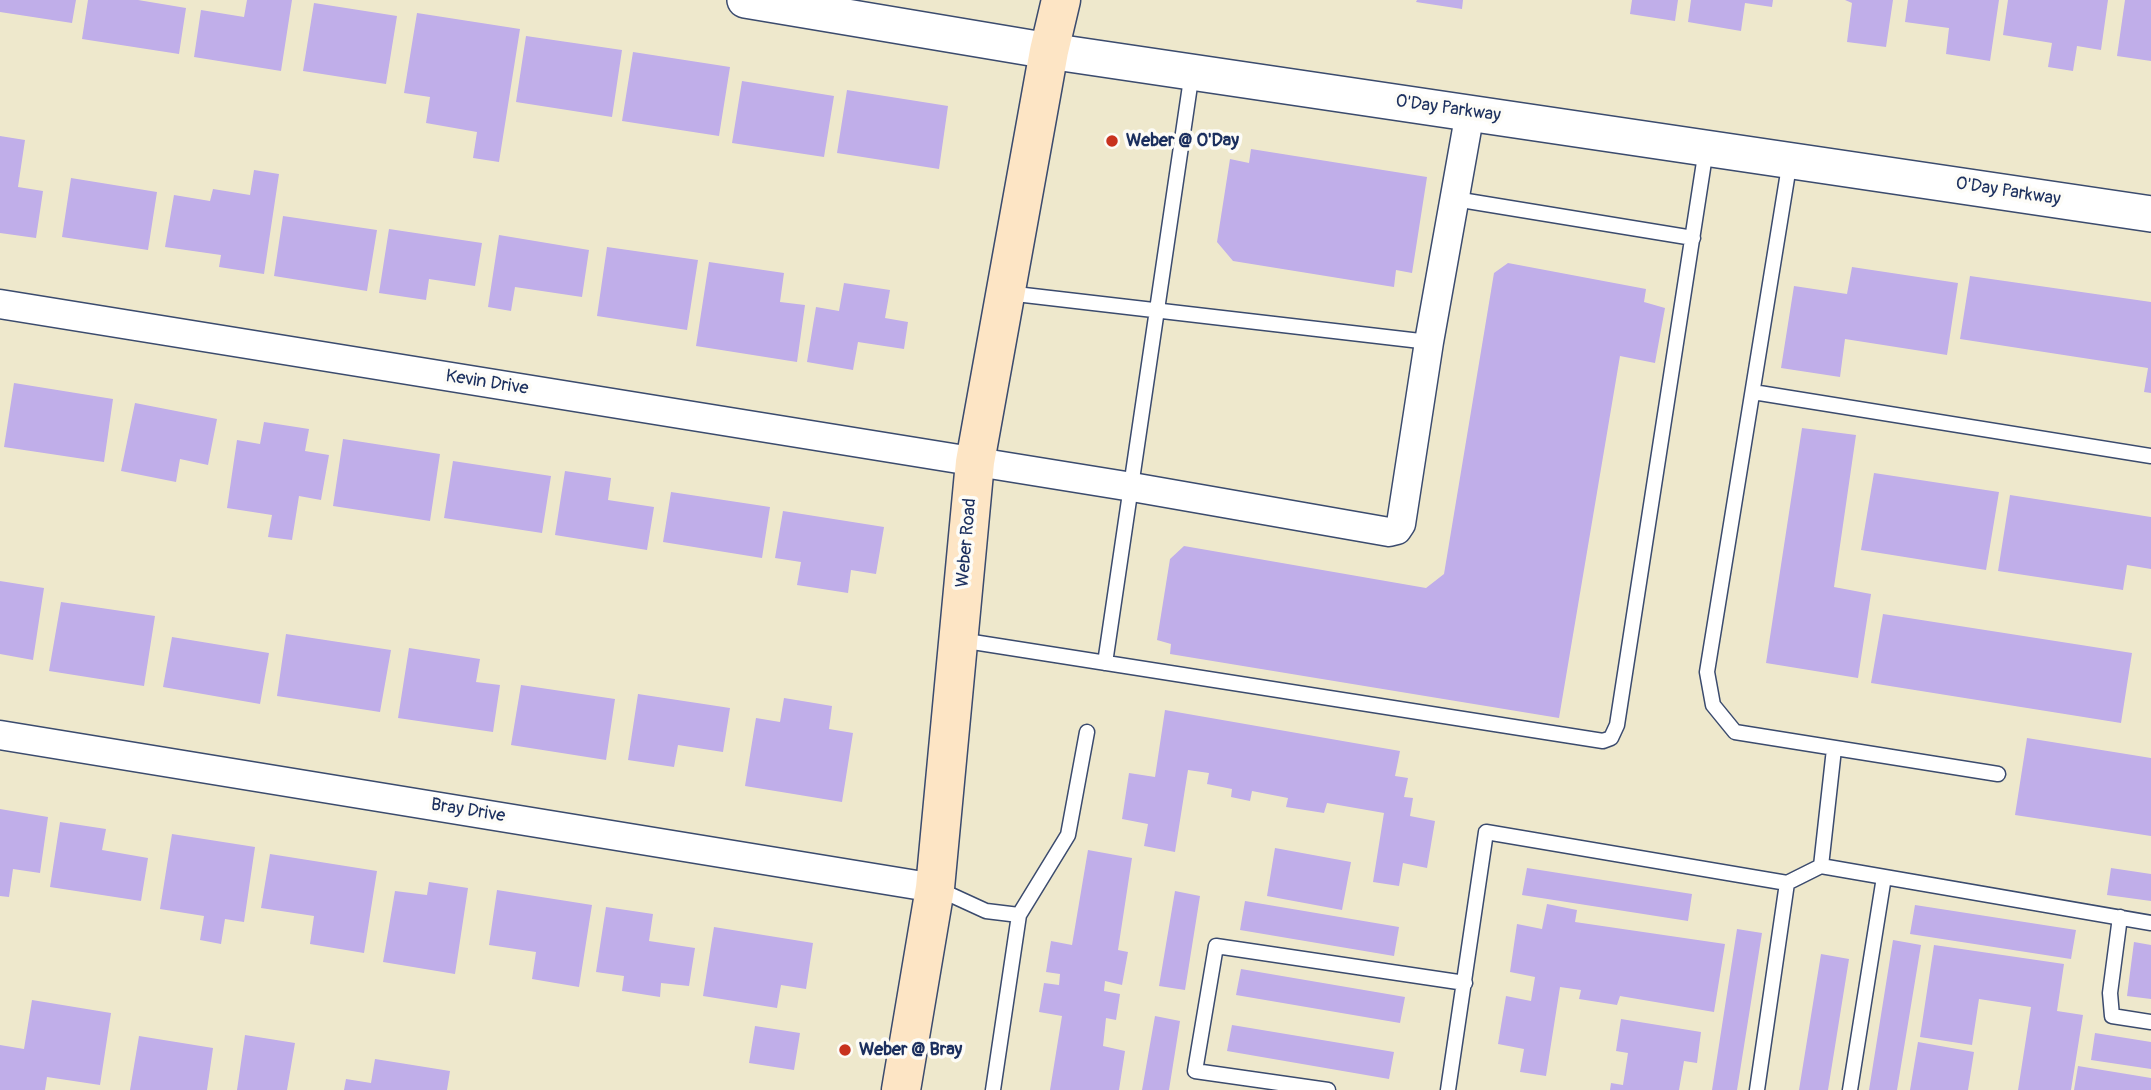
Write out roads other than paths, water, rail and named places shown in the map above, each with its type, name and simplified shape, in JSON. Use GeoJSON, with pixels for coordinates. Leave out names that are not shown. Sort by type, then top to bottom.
{"type":"FeatureCollection","features":[{"type":"Feature","properties":{"kind":"main road","name":"Weber Road"},"geometry":{"type":"LineString","coordinates":[[901,1090],[935,888],[975,462],[1049,51],[1061,0]]}},
{"type":"Feature","properties":{"kind":"street","name":"O'Day Parkway"},"geometry":{"type":"LineString","coordinates":[[745,0],[1049,51],[2151,214]]}},
{"type":"Feature","properties":{"kind":"street"},"geometry":{"type":"LineString","coordinates":[[1429,342],[1470,112]]}},
{"type":"Feature","properties":{"kind":"street","name":"Kevin Drive"},"geometry":{"type":"LineString","coordinates":[[0,304],[1132,487],[1389,532],[1397,530],[1401,524],[1429,342]]}},
{"type":"Feature","properties":{"kind":"street","name":"Bray Drive"},"geometry":{"type":"LineString","coordinates":[[0,735],[935,888]]}},
{"type":"Feature","properties":{"kind":"lane"},"geometry":{"type":"LineString","coordinates":[[1105,663],[1192,72]]}},
{"type":"Feature","properties":{"kind":"lane"},"geometry":{"type":"LineString","coordinates":[[958,640],[1603,741],[1611,738],[1617,725],[1706,147]]}},
{"type":"Feature","properties":{"kind":"lane"},"geometry":{"type":"LineString","coordinates":[[1790,159],[1707,672],[1713,705],[1735,732],[1998,774]]}},
{"type":"Feature","properties":{"kind":"lane"},"geometry":{"type":"LineString","coordinates":[[1455,199],[1693,237]]}},
{"type":"Feature","properties":{"kind":"lane"},"geometry":{"type":"LineString","coordinates":[[1006,292],[1429,342]]}},
{"type":"Feature","properties":{"kind":"lane"},"geometry":{"type":"LineString","coordinates":[[1753,392],[2151,456]]}},
{"type":"Feature","properties":{"kind":"lane"},"geometry":{"type":"LineString","coordinates":[[993,1090],[1019,915],[1068,835],[1087,732]]}},
{"type":"Feature","properties":{"kind":"lane"},"geometry":{"type":"LineString","coordinates":[[1821,866],[1833,749]]}},
{"type":"Feature","properties":{"kind":"lane"},"geometry":{"type":"LineString","coordinates":[[1447,1090],[1486,832],[1787,883],[1821,866],[2151,923]]}},
{"type":"Feature","properties":{"kind":"lane"},"geometry":{"type":"LineString","coordinates":[[1850,1090],[1884,877]]}},
{"type":"Feature","properties":{"kind":"lane"},"geometry":{"type":"LineString","coordinates":[[1757,1090],[1787,883]]}},
{"type":"Feature","properties":{"kind":"lane"},"geometry":{"type":"LineString","coordinates":[[935,888],[986,911],[1019,915]]}},
{"type":"Feature","properties":{"kind":"lane"},"geometry":{"type":"LineString","coordinates":[[2120,917],[2110,993],[2112,1016],[2151,1023]]}},
{"type":"Feature","properties":{"kind":"lane"},"geometry":{"type":"LineString","coordinates":[[1328,1090],[1195,1071],[1216,946],[1465,984]]}},
{"type":"Feature","properties":{"kind":"place","name":"Weber @ O'Day"},"geometry":{"type":"Point","coordinates":[1112,141]}},
{"type":"Feature","properties":{"kind":"place","name":"Weber @ Bray"},"geometry":{"type":"Point","coordinates":[845,1050]}}]}
